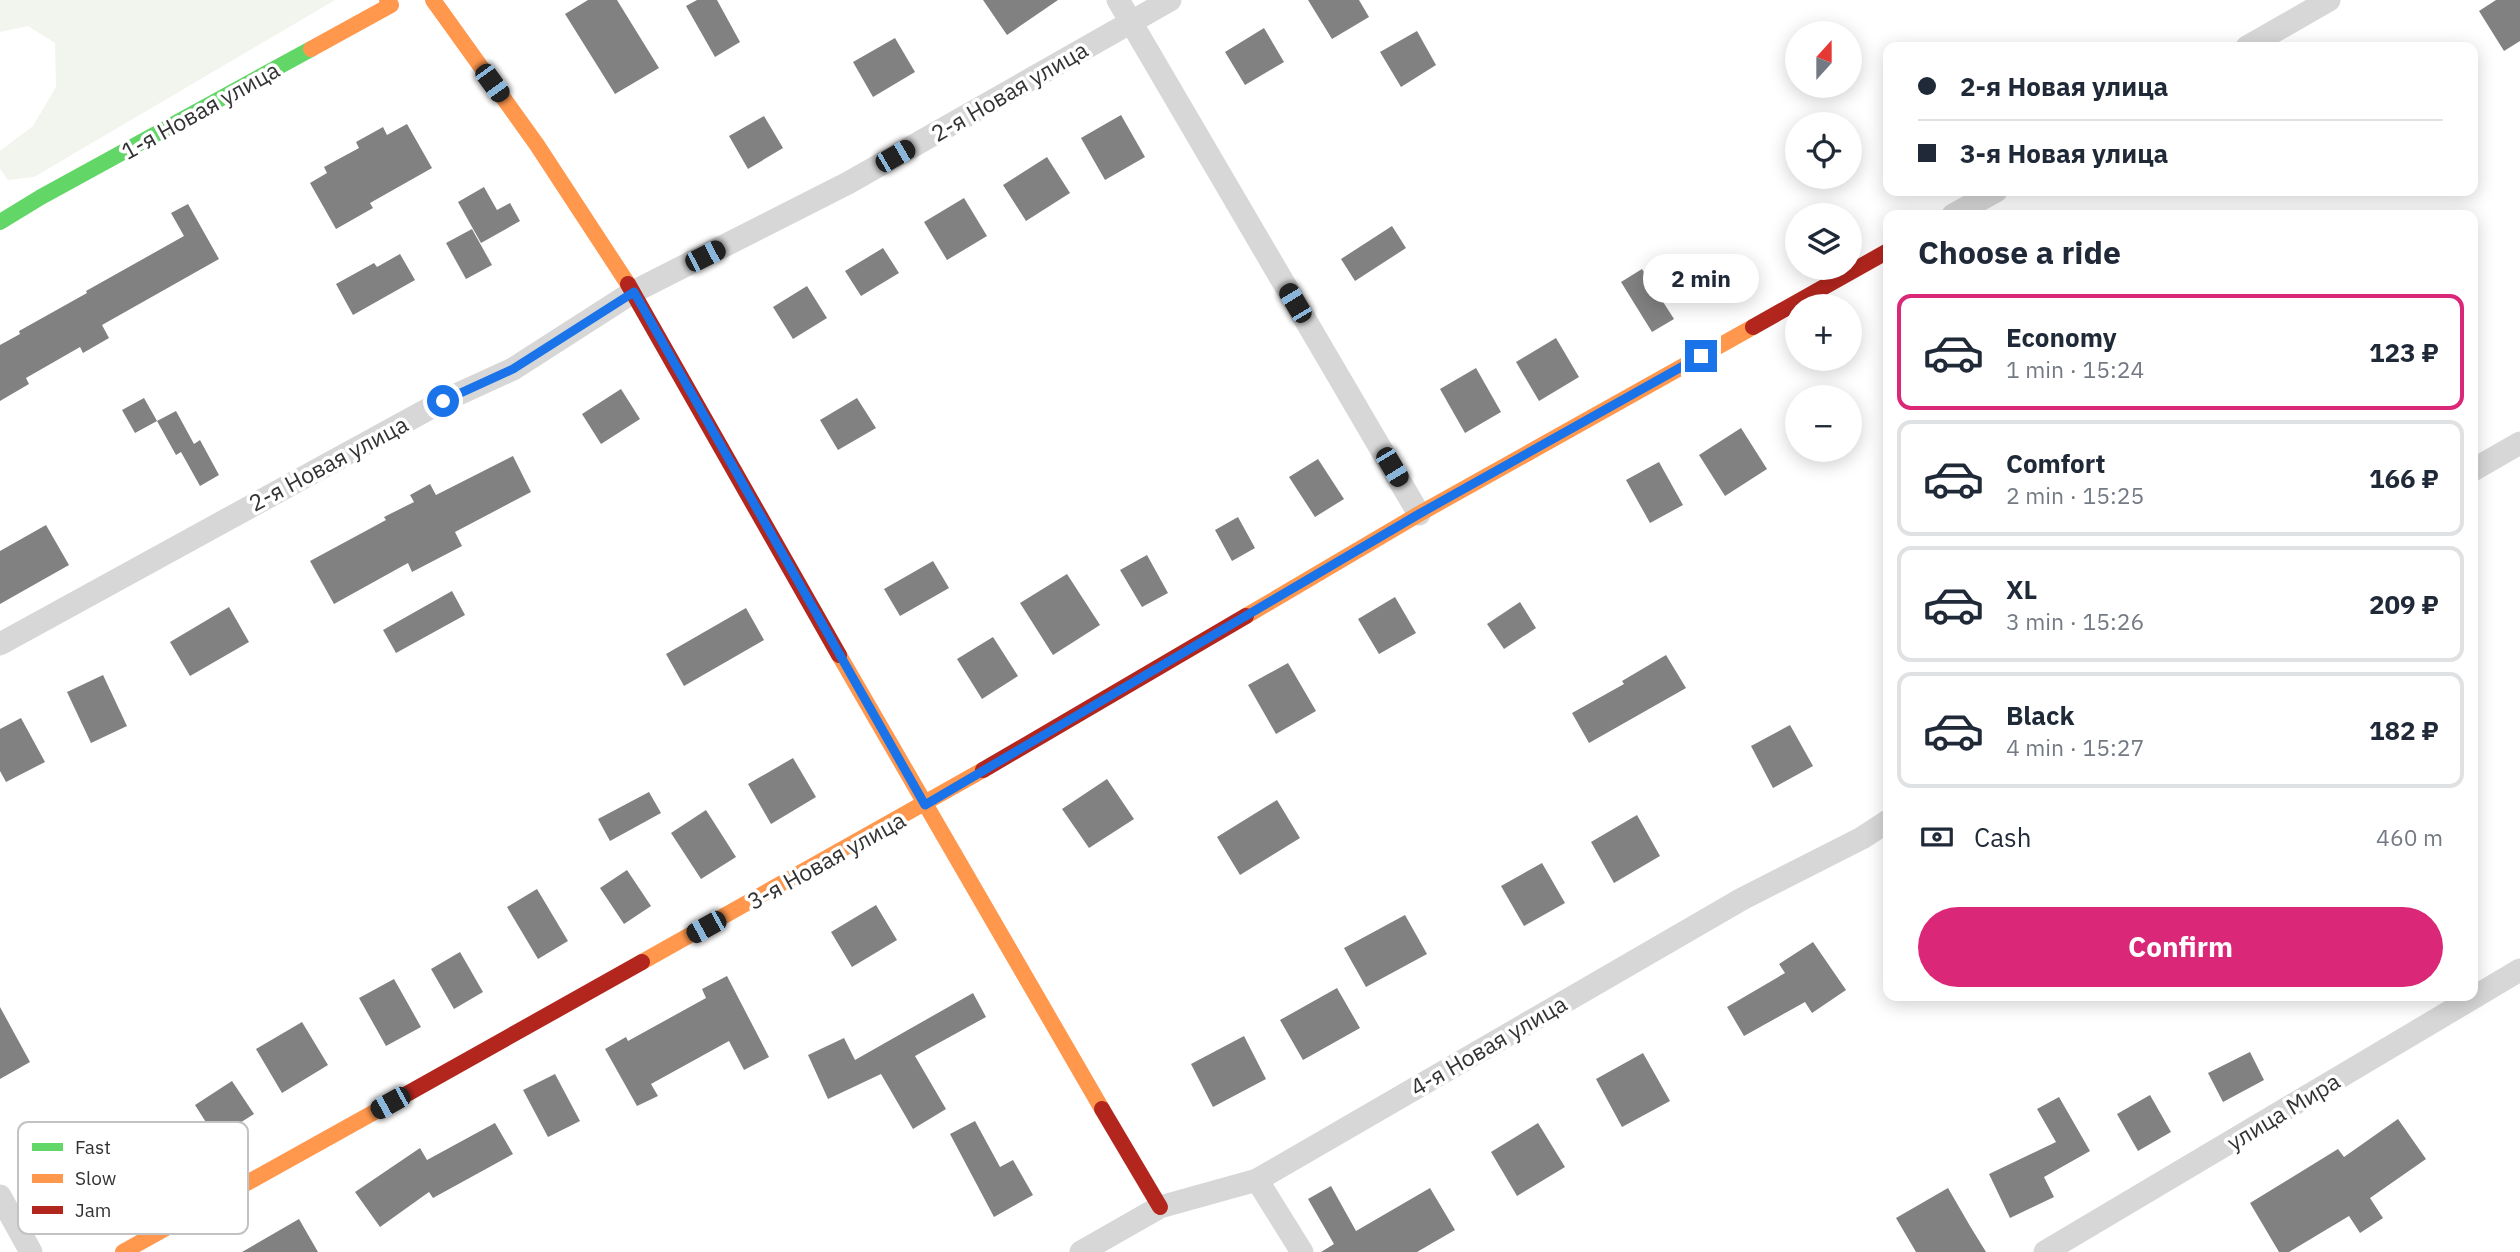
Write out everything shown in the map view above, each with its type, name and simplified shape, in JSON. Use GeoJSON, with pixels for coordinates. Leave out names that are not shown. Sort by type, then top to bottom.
{"type":"FeatureCollection","features":[{"type":"Feature","properties":{"kind":"street"},"geometry":{"type":"LineString","coordinates":[[433,0],[537,145],[634,292],[925,805],[1160,1207]]}},
{"type":"Feature","properties":{"kind":"street"},"geometry":{"type":"LineString","coordinates":[[1118,0],[1419,514]]}},
{"type":"Feature","properties":{"kind":"street","name":"2-я Новая улица"},"geometry":{"type":"LineString","coordinates":[[0,643],[431,407],[513,369],[634,292],[848,183],[1170,0]]}},
{"type":"Feature","properties":{"kind":"street"},"geometry":{"type":"LineString","coordinates":[[2256,42],[2329,0]]}},
{"type":"Feature","properties":{"kind":"street","name":"1-я Новая улица"},"geometry":{"type":"LineString","coordinates":[[0,222],[393,2]]}},
{"type":"Feature","properties":{"kind":"street"},"geometry":{"type":"LineString","coordinates":[[1961,210],[1987,196]]}},
{"type":"Feature","properties":{"kind":"street","name":"3-я Новая улица"},"geometry":{"type":"LineString","coordinates":[[248,1182],[925,805],[1419,514],[1883,254]]}},
{"type":"Feature","properties":{"kind":"street"},"geometry":{"type":"LineString","coordinates":[[2478,467],[2520,443]]}},
{"type":"Feature","properties":{"kind":"street","name":"4-я Новая улица"},"geometry":{"type":"LineString","coordinates":[[1082,1252],[1160,1207],[1257,1180],[1742,899],[1862,838],[1883,824]]}},
{"type":"Feature","properties":{"kind":"street","name":"улица Мира"},"geometry":{"type":"LineString","coordinates":[[2478,995],[2520,970]]}},
{"type":"Feature","properties":{"kind":"street","name":"улица Мира"},"geometry":{"type":"LineString","coordinates":[[2045,1252],[2468,1001]]}},
{"type":"Feature","properties":{"kind":"street"},"geometry":{"type":"LineString","coordinates":[[1257,1180],[1302,1252]]}},
{"type":"Feature","properties":{"kind":"street"},"geometry":{"type":"LineString","coordinates":[[0,1196],[18,1229]]}},
{"type":"Feature","properties":{"kind":"street"},"geometry":{"type":"LineString","coordinates":[[21,1234],[31,1252]]}},
{"type":"Feature","properties":{"kind":"street","name":"3-я Новая улица"},"geometry":{"type":"LineString","coordinates":[[123,1252],[155,1234]]}},
{"type":"Feature","properties":{"kind":"shaded area"},"geometry":{"type":"Polygon","coordinates":[[[0,0],[335,0],[34,177],[8,180],[0,169],[0,151],[33,126],[56,87],[55,43],[28,26],[0,32],[0,0]]]}},
{"type":"Feature","properties":{"kind":"building"},"geometry":{"type":"Polygon","coordinates":[[[588,0],[617,0],[659,68],[615,94],[565,14],[588,0]]]}},
{"type":"Feature","properties":{"kind":"building"},"geometry":{"type":"Polygon","coordinates":[[[697,0],[717,0],[740,42],[715,57],[686,6],[697,0]]]}},
{"type":"Feature","properties":{"kind":"building"},"geometry":{"type":"Polygon","coordinates":[[[983,0],[1058,0],[1007,35],[983,0]]]}},
{"type":"Feature","properties":{"kind":"building"},"geometry":{"type":"Polygon","coordinates":[[[1308,0],[1359,0],[1369,17],[1332,39],[1308,0]]]}},
{"type":"Feature","properties":{"kind":"building"},"geometry":{"type":"Polygon","coordinates":[[[2496,0],[2520,0],[2520,41],[2504,51],[2479,11],[2496,0]]]}},
{"type":"Feature","properties":{"kind":"building"},"geometry":{"type":"Polygon","coordinates":[[[1264,28],[1284,62],[1245,85],[1225,52],[1264,28]]]}},
{"type":"Feature","properties":{"kind":"building"},"geometry":{"type":"Polygon","coordinates":[[[1417,31],[1436,65],[1401,87],[1380,52],[1417,31]]]}},
{"type":"Feature","properties":{"kind":"building"},"geometry":{"type":"Polygon","coordinates":[[[895,38],[915,72],[873,97],[853,62],[895,38]]]}},
{"type":"Feature","properties":{"kind":"building"},"geometry":{"type":"Polygon","coordinates":[[[1121,115],[1145,157],[1105,180],[1081,138],[1121,115]]]}},
{"type":"Feature","properties":{"kind":"building"},"geometry":{"type":"Polygon","coordinates":[[[764,116],[783,148],[748,169],[729,136],[764,116]]]}},
{"type":"Feature","properties":{"kind":"building"},"geometry":{"type":"Polygon","coordinates":[[[407,124],[432,168],[370,203],[373,208],[336,229],[310,183],[327,173],[324,167],[359,148],[356,142],[383,127],[387,135],[407,124]]]}},
{"type":"Feature","properties":{"kind":"building"},"geometry":{"type":"Polygon","coordinates":[[[1047,157],[1070,193],[1026,221],[1003,185],[1047,157]]]}},
{"type":"Feature","properties":{"kind":"building"},"geometry":{"type":"Polygon","coordinates":[[[484,187],[497,210],[510,203],[520,221],[481,243],[458,202],[484,187]]]}},
{"type":"Feature","properties":{"kind":"building"},"geometry":{"type":"Polygon","coordinates":[[[964,198],[987,236],[947,260],[924,222],[964,198]]]}},
{"type":"Feature","properties":{"kind":"building"},"geometry":{"type":"Polygon","coordinates":[[[188,204],[219,259],[102,325],[109,338],[83,353],[80,347],[26,378],[29,384],[0,401],[0,345],[20,334],[19,331],[87,293],[86,291],[184,236],[171,213],[188,204]]]}},
{"type":"Feature","properties":{"kind":"building"},"geometry":{"type":"Polygon","coordinates":[[[1392,226],[1406,248],[1355,281],[1341,259],[1392,226]]]}},
{"type":"Feature","properties":{"kind":"building"},"geometry":{"type":"Polygon","coordinates":[[[472,229],[492,265],[466,279],[446,243],[472,229]]]}},
{"type":"Feature","properties":{"kind":"building"},"geometry":{"type":"Polygon","coordinates":[[[883,248],[899,273],[861,296],[845,271],[883,248]]]}},
{"type":"Feature","properties":{"kind":"building"},"geometry":{"type":"Polygon","coordinates":[[[400,254],[415,280],[353,315],[336,284],[374,263],[377,267],[400,254]]]}},
{"type":"Feature","properties":{"kind":"building"},"geometry":{"type":"Polygon","coordinates":[[[1642,269],[1674,319],[1652,332],[1621,282],[1642,269]]]}},
{"type":"Feature","properties":{"kind":"building"},"geometry":{"type":"Polygon","coordinates":[[[807,286],[827,318],[793,339],[773,307],[807,286]]]}},
{"type":"Feature","properties":{"kind":"building"},"geometry":{"type":"Polygon","coordinates":[[[1556,338],[1579,377],[1539,401],[1516,362],[1556,338]]]}},
{"type":"Feature","properties":{"kind":"building"},"geometry":{"type":"Polygon","coordinates":[[[1476,368],[1501,412],[1465,433],[1440,389],[1476,368]]]}},
{"type":"Feature","properties":{"kind":"building"},"geometry":{"type":"Polygon","coordinates":[[[621,389],[640,419],[601,444],[582,414],[621,389]]]}},
{"type":"Feature","properties":{"kind":"building"},"geometry":{"type":"Polygon","coordinates":[[[144,398],[157,421],[135,433],[122,410],[144,398]]]}},
{"type":"Feature","properties":{"kind":"building"},"geometry":{"type":"Polygon","coordinates":[[[857,398],[876,428],[838,450],[820,420],[857,398]]]}},
{"type":"Feature","properties":{"kind":"building"},"geometry":{"type":"Polygon","coordinates":[[[176,411],[194,444],[200,440],[219,475],[200,486],[181,452],[176,455],[157,421],[176,411]]]}},
{"type":"Feature","properties":{"kind":"building"},"geometry":{"type":"Polygon","coordinates":[[[1741,428],[1767,469],[1725,496],[1699,455],[1741,428]]]}},
{"type":"Feature","properties":{"kind":"building"},"geometry":{"type":"Polygon","coordinates":[[[513,456],[531,492],[455,532],[462,546],[412,572],[408,563],[334,604],[310,561],[386,520],[384,517],[414,502],[410,495],[430,484],[436,495],[513,456]]]}},
{"type":"Feature","properties":{"kind":"building"},"geometry":{"type":"Polygon","coordinates":[[[1318,459],[1344,499],[1315,517],[1289,477],[1318,459]]]}},
{"type":"Feature","properties":{"kind":"building"},"geometry":{"type":"Polygon","coordinates":[[[1659,462],[1683,505],[1650,523],[1626,480],[1659,462]]]}},
{"type":"Feature","properties":{"kind":"building"},"geometry":{"type":"Polygon","coordinates":[[[1238,517],[1255,548],[1232,561],[1215,530],[1238,517]]]}},
{"type":"Feature","properties":{"kind":"building"},"geometry":{"type":"Polygon","coordinates":[[[46,525],[69,565],[0,604],[0,551],[46,525]]]}},
{"type":"Feature","properties":{"kind":"building"},"geometry":{"type":"Polygon","coordinates":[[[1147,555],[1168,593],[1142,607],[1120,570],[1147,555]]]}},
{"type":"Feature","properties":{"kind":"building"},"geometry":{"type":"Polygon","coordinates":[[[933,561],[949,588],[900,616],[884,589],[933,561]]]}},
{"type":"Feature","properties":{"kind":"building"},"geometry":{"type":"Polygon","coordinates":[[[1067,574],[1100,625],[1053,655],[1020,603],[1067,574]]]}},
{"type":"Feature","properties":{"kind":"building"},"geometry":{"type":"Polygon","coordinates":[[[452,591],[465,615],[396,653],[383,630],[452,591]]]}},
{"type":"Feature","properties":{"kind":"building"},"geometry":{"type":"Polygon","coordinates":[[[1395,597],[1416,633],[1379,654],[1358,619],[1395,597]]]}},
{"type":"Feature","properties":{"kind":"building"},"geometry":{"type":"Polygon","coordinates":[[[1520,602],[1536,628],[1504,649],[1487,624],[1520,602]]]}},
{"type":"Feature","properties":{"kind":"building"},"geometry":{"type":"Polygon","coordinates":[[[229,607],[249,642],[190,676],[170,642],[229,607]]]}},
{"type":"Feature","properties":{"kind":"building"},"geometry":{"type":"Polygon","coordinates":[[[746,608],[764,640],[684,686],[666,654],[746,608]]]}},
{"type":"Feature","properties":{"kind":"building"},"geometry":{"type":"Polygon","coordinates":[[[993,637],[1018,676],[982,699],[957,659],[993,637]]]}},
{"type":"Feature","properties":{"kind":"building"},"geometry":{"type":"Polygon","coordinates":[[[1666,655],[1686,688],[1589,743],[1572,713],[1624,684],[1622,681],[1666,655]]]}},
{"type":"Feature","properties":{"kind":"building"},"geometry":{"type":"Polygon","coordinates":[[[1288,663],[1316,711],[1276,734],[1248,685],[1288,663]]]}},
{"type":"Feature","properties":{"kind":"building"},"geometry":{"type":"Polygon","coordinates":[[[103,675],[127,726],[91,743],[67,692],[103,675]]]}},
{"type":"Feature","properties":{"kind":"building"},"geometry":{"type":"Polygon","coordinates":[[[21,718],[45,762],[6,782],[0,771],[0,729],[21,718]]]}},
{"type":"Feature","properties":{"kind":"building"},"geometry":{"type":"Polygon","coordinates":[[[1790,725],[1813,766],[1773,788],[1751,746],[1790,725]]]}},
{"type":"Feature","properties":{"kind":"building"},"geometry":{"type":"Polygon","coordinates":[[[793,758],[816,797],[771,824],[748,784],[793,758]]]}},
{"type":"Feature","properties":{"kind":"building"},"geometry":{"type":"Polygon","coordinates":[[[1107,779],[1134,819],[1089,848],[1062,809],[1107,779]]]}},
{"type":"Feature","properties":{"kind":"building"},"geometry":{"type":"Polygon","coordinates":[[[649,792],[661,813],[610,841],[598,819],[649,792]]]}},
{"type":"Feature","properties":{"kind":"building"},"geometry":{"type":"Polygon","coordinates":[[[1277,800],[1300,838],[1240,875],[1217,837],[1277,800]]]}},
{"type":"Feature","properties":{"kind":"building"},"geometry":{"type":"Polygon","coordinates":[[[706,810],[736,857],[701,879],[671,833],[706,810]]]}},
{"type":"Feature","properties":{"kind":"building"},"geometry":{"type":"Polygon","coordinates":[[[1637,815],[1660,856],[1614,883],[1591,842],[1637,815]]]}},
{"type":"Feature","properties":{"kind":"building"},"geometry":{"type":"Polygon","coordinates":[[[1542,863],[1565,903],[1524,926],[1501,886],[1542,863]]]}},
{"type":"Feature","properties":{"kind":"building"},"geometry":{"type":"Polygon","coordinates":[[[627,870],[651,906],[624,924],[600,888],[627,870]]]}},
{"type":"Feature","properties":{"kind":"building"},"geometry":{"type":"Polygon","coordinates":[[[537,889],[568,941],[538,959],[507,907],[537,889]]]}},
{"type":"Feature","properties":{"kind":"building"},"geometry":{"type":"Polygon","coordinates":[[[876,905],[897,940],[852,967],[831,932],[876,905]]]}},
{"type":"Feature","properties":{"kind":"building"},"geometry":{"type":"Polygon","coordinates":[[[1405,915],[1427,954],[1366,987],[1344,948],[1405,915]]]}},
{"type":"Feature","properties":{"kind":"building"},"geometry":{"type":"Polygon","coordinates":[[[1813,942],[1846,990],[1812,1013],[1805,1002],[1744,1036],[1727,1007],[1785,973],[1779,964],[1813,942]]]}},
{"type":"Feature","properties":{"kind":"building"},"geometry":{"type":"Polygon","coordinates":[[[460,952],[483,992],[454,1009],[431,969],[460,952]]]}},
{"type":"Feature","properties":{"kind":"building"},"geometry":{"type":"Polygon","coordinates":[[[727,976],[769,1057],[744,1070],[729,1041],[651,1084],[658,1096],[637,1106],[605,1049],[626,1037],[628,1041],[706,998],[702,989],[727,976]]]}},
{"type":"Feature","properties":{"kind":"building"},"geometry":{"type":"Polygon","coordinates":[[[394,979],[421,1027],[386,1046],[359,998],[394,979]]]}},
{"type":"Feature","properties":{"kind":"building"},"geometry":{"type":"Polygon","coordinates":[[[1337,988],[1360,1028],[1303,1060],[1280,1020],[1337,988]]]}},
{"type":"Feature","properties":{"kind":"building"},"geometry":{"type":"Polygon","coordinates":[[[973,993],[986,1017],[915,1056],[946,1109],[913,1129],[881,1074],[828,1099],[808,1055],[844,1038],[855,1060],[973,993]]]}},
{"type":"Feature","properties":{"kind":"building"},"geometry":{"type":"Polygon","coordinates":[[[0,1007],[30,1062],[0,1079],[0,1007]]]}},
{"type":"Feature","properties":{"kind":"building"},"geometry":{"type":"Polygon","coordinates":[[[302,1022],[328,1065],[282,1093],[256,1049],[302,1022]]]}},
{"type":"Feature","properties":{"kind":"building"},"geometry":{"type":"Polygon","coordinates":[[[1244,1036],[1266,1079],[1213,1107],[1191,1064],[1244,1036]]]}},
{"type":"Feature","properties":{"kind":"building"},"geometry":{"type":"Polygon","coordinates":[[[2250,1052],[2264,1080],[2223,1102],[2208,1073],[2250,1052]]]}},
{"type":"Feature","properties":{"kind":"building"},"geometry":{"type":"Polygon","coordinates":[[[1643,1053],[1670,1101],[1622,1127],[1596,1079],[1643,1053]]]}},
{"type":"Feature","properties":{"kind":"building"},"geometry":{"type":"Polygon","coordinates":[[[555,1074],[580,1121],[548,1137],[523,1090],[555,1074]]]}},
{"type":"Feature","properties":{"kind":"building"},"geometry":{"type":"Polygon","coordinates":[[[232,1081],[254,1114],[241,1122],[206,1122],[195,1105],[232,1081]]]}},
{"type":"Feature","properties":{"kind":"building"},"geometry":{"type":"Polygon","coordinates":[[[2150,1095],[2171,1132],[2138,1151],[2117,1114],[2150,1095]]]}},
{"type":"Feature","properties":{"kind":"building"},"geometry":{"type":"Polygon","coordinates":[[[2059,1097],[2090,1151],[2044,1177],[2054,1197],[2010,1218],[1989,1174],[2056,1142],[2037,1109],[2059,1097]]]}},
{"type":"Feature","properties":{"kind":"building"},"geometry":{"type":"Polygon","coordinates":[[[2398,1119],[2426,1159],[2370,1198],[2383,1218],[2360,1233],[2349,1216],[2289,1252],[2279,1252],[2250,1203],[2338,1149],[2344,1157],[2398,1119]]]}},
{"type":"Feature","properties":{"kind":"building"},"geometry":{"type":"Polygon","coordinates":[[[975,1121],[1000,1167],[1013,1160],[1033,1195],[994,1217],[950,1134],[975,1121]]]}},
{"type":"Feature","properties":{"kind":"building"},"geometry":{"type":"Polygon","coordinates":[[[495,1123],[513,1154],[433,1198],[429,1192],[380,1227],[355,1192],[420,1148],[427,1160],[495,1123]]]}},
{"type":"Feature","properties":{"kind":"building"},"geometry":{"type":"Polygon","coordinates":[[[1538,1123],[1565,1167],[1517,1196],[1491,1152],[1538,1123]]]}},
{"type":"Feature","properties":{"kind":"building"},"geometry":{"type":"Polygon","coordinates":[[[1331,1186],[1356,1231],[1430,1188],[1455,1230],[1417,1252],[1321,1252],[1334,1244],[1308,1199],[1331,1186]]]}},
{"type":"Feature","properties":{"kind":"building"},"geometry":{"type":"Polygon","coordinates":[[[1948,1188],[1986,1252],[1916,1252],[1896,1218],[1948,1188]]]}},
{"type":"Feature","properties":{"kind":"building"},"geometry":{"type":"Polygon","coordinates":[[[299,1219],[318,1252],[242,1252],[299,1219]]]}},
{"type":"Feature","properties":{"kind":"traffic: fast"},"geometry":{"type":"LineString","coordinates":[[0,222],[311,49]]}},
{"type":"Feature","properties":{"kind":"traffic: slow"},"geometry":{"type":"LineString","coordinates":[[311,49],[391,5],[387,0]]}},
{"type":"Feature","properties":{"kind":"traffic: slow"},"geometry":{"type":"LineString","coordinates":[[433,0],[537,145],[628,284]]}},
{"type":"Feature","properties":{"kind":"traffic: slow"},"geometry":{"type":"LineString","coordinates":[[1246,616],[1419,514],[1753,327]]}},
{"type":"Feature","properties":{"kind":"traffic: slow"},"geometry":{"type":"LineString","coordinates":[[839,655],[1102,1109]]}},
{"type":"Feature","properties":{"kind":"traffic: slow"},"geometry":{"type":"LineString","coordinates":[[642,962],[983,770]]}},
{"type":"Feature","properties":{"kind":"traffic: slow"},"geometry":{"type":"LineString","coordinates":[[248,1182],[405,1095]]}},
{"type":"Feature","properties":{"kind":"traffic: slow"},"geometry":{"type":"LineString","coordinates":[[123,1252],[155,1234]]}},
{"type":"Feature","properties":{"kind":"traffic: jam"},"geometry":{"type":"LineString","coordinates":[[1753,327],[1883,254]]}},
{"type":"Feature","properties":{"kind":"traffic: jam"},"geometry":{"type":"LineString","coordinates":[[628,284],[839,655]]}},
{"type":"Feature","properties":{"kind":"traffic: jam"},"geometry":{"type":"LineString","coordinates":[[983,770],[1246,616]]}},
{"type":"Feature","properties":{"kind":"traffic: jam"},"geometry":{"type":"LineString","coordinates":[[405,1095],[642,962]]}},
{"type":"Feature","properties":{"kind":"traffic: jam"},"geometry":{"type":"LineString","coordinates":[[1102,1109],[1160,1207]]}},
{"type":"Feature","properties":{"kind":"route"},"geometry":{"type":"LineString","coordinates":[[443,401],[513,369],[634,292],[925,805],[1419,514],[1701,356]]}}]}
